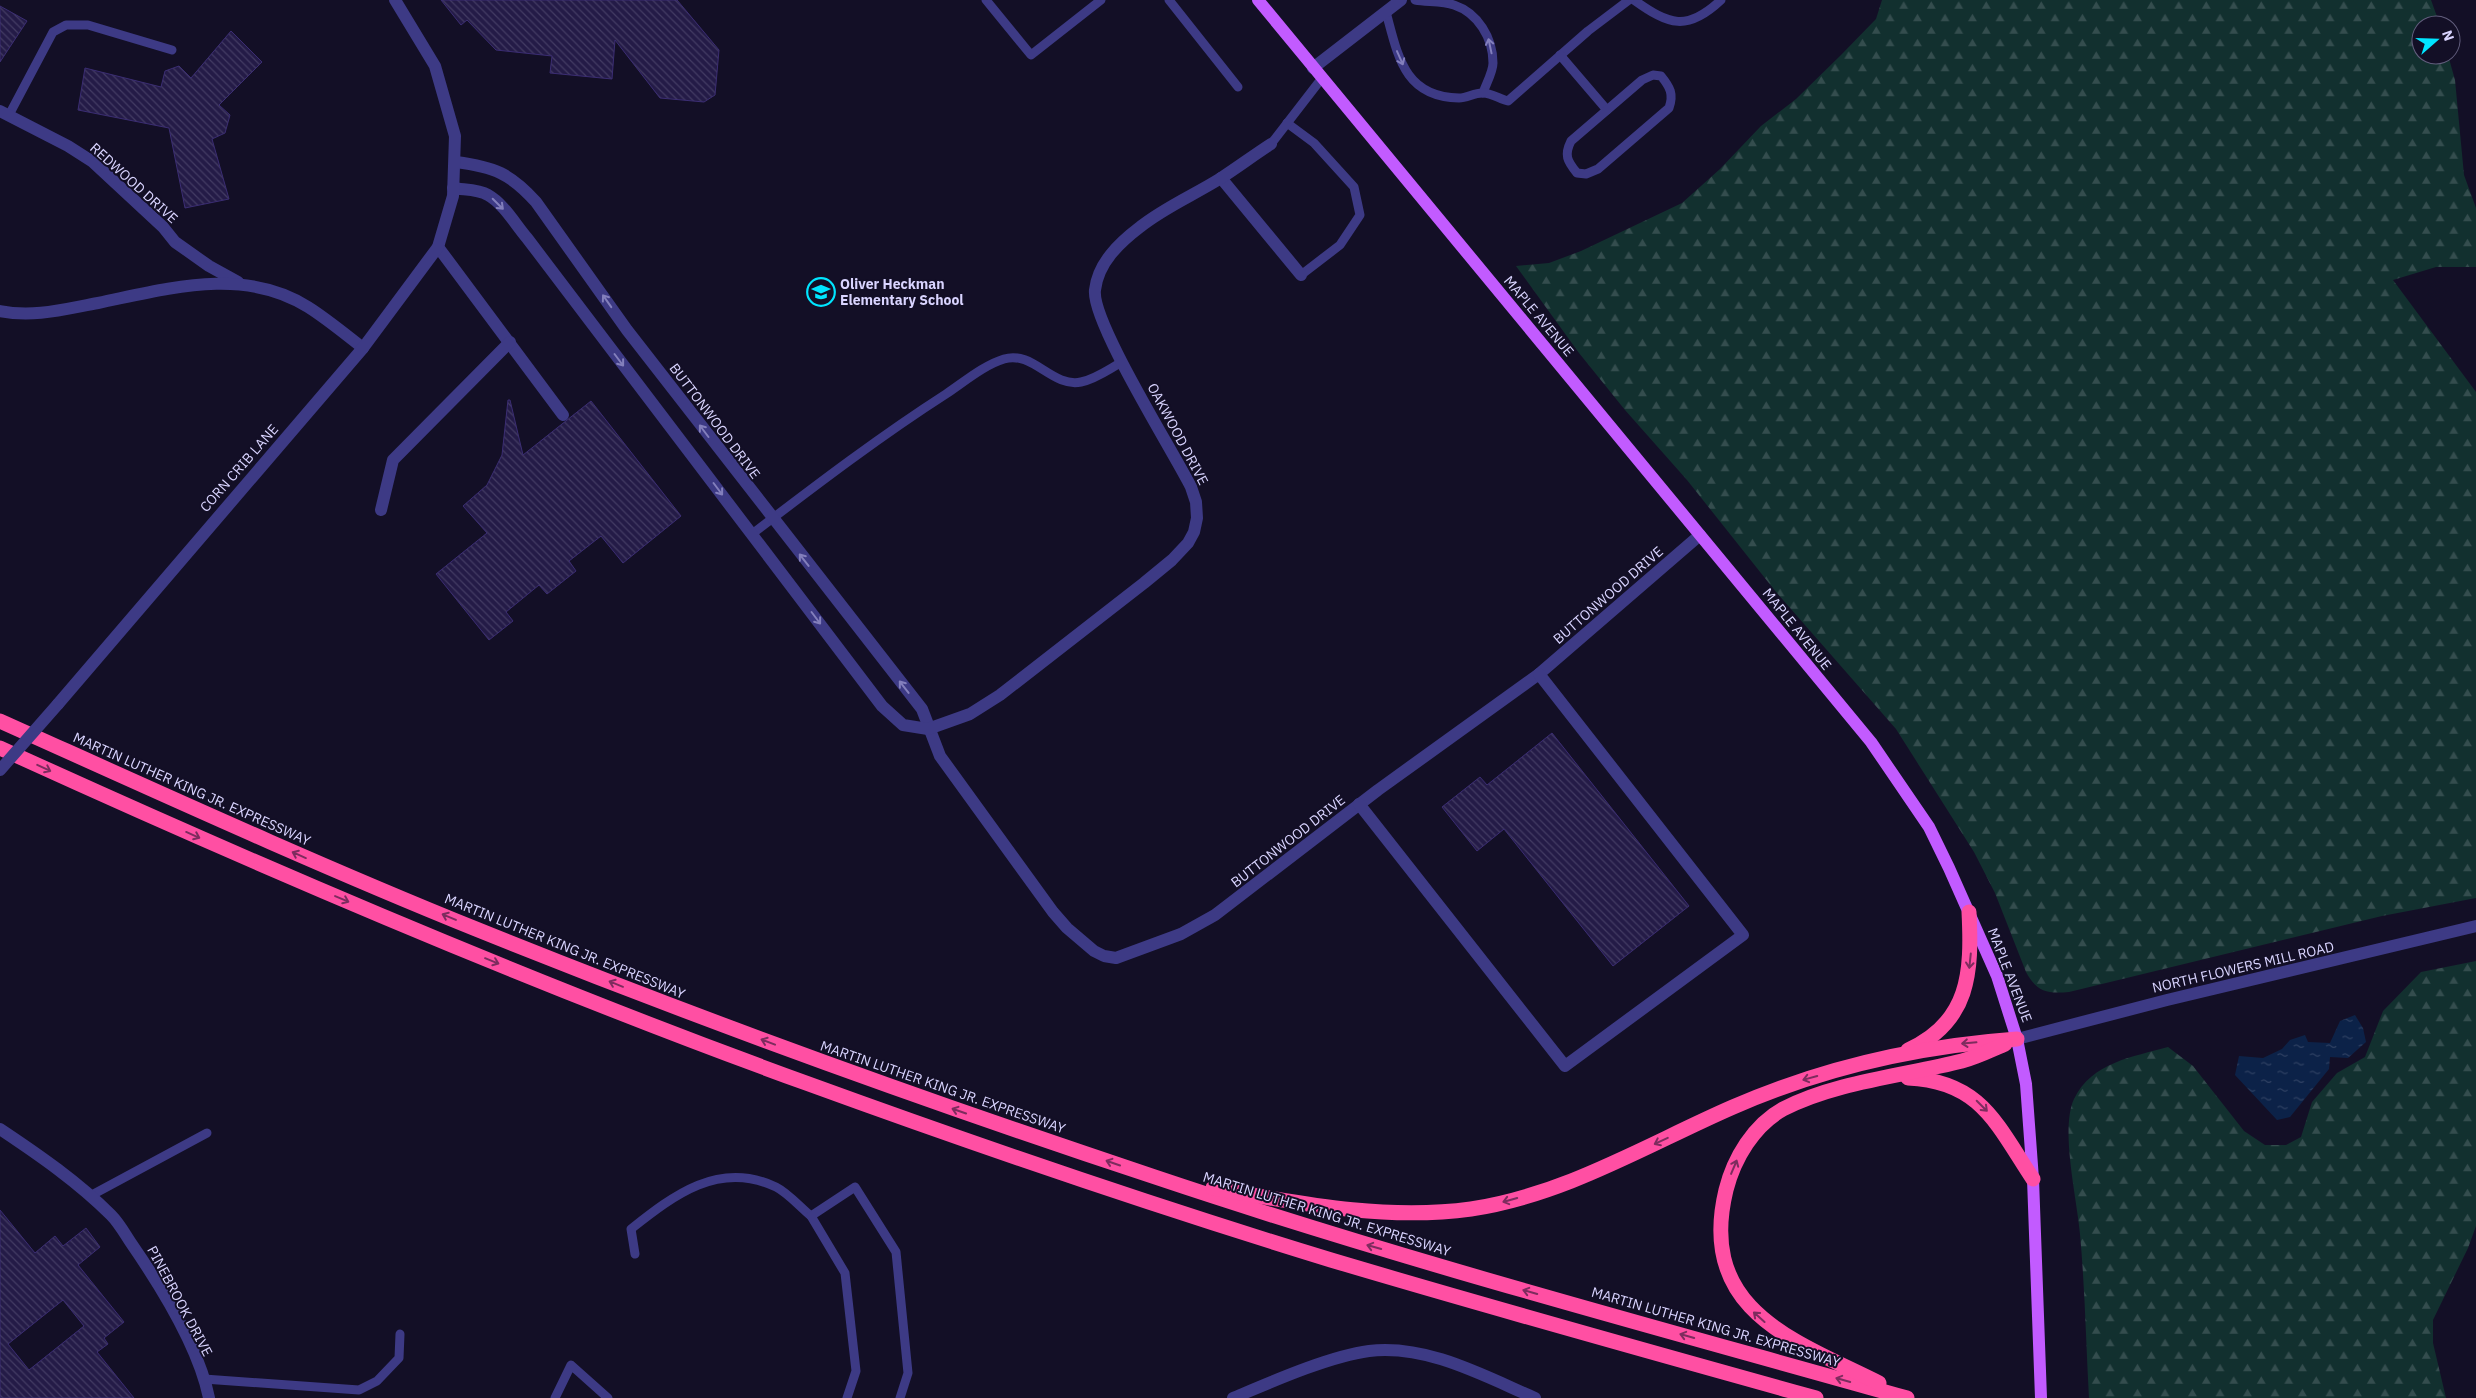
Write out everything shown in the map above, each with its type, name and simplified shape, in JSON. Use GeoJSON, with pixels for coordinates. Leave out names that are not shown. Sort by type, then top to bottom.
{"type":"FeatureCollection","features":[{"type":"Feature","properties":{"kind":"highway","name":"MARTIN LUTHER KING JR. EXPRESSWAY"},"geometry":{"type":"LineString","coordinates":[[0,720],[306,858],[625,988],[814,1060],[1159,1179],[1334,1235],[1500,1284],[1908,1398]]}},
{"type":"Feature","properties":{"kind":"highway"},"geometry":{"type":"LineString","coordinates":[[0,748],[287,876],[464,950],[814,1086],[1152,1203],[1327,1258],[1816,1398]]}},
{"type":"Feature","properties":{"kind":"highway"},"geometry":{"type":"LineString","coordinates":[[1885,1060],[1914,1047],[1933,1035],[1948,1021],[1959,1004],[1968,981],[1972,956],[1969,912]]}},
{"type":"Feature","properties":{"kind":"highway"},"geometry":{"type":"LineString","coordinates":[[1159,1179],[1325,1207],[1368,1212],[1443,1212],[1472,1208],[1508,1201],[1570,1181],[1798,1082],[1961,1043],[2018,1039]]}},
{"type":"Feature","properties":{"kind":"highway"},"geometry":{"type":"LineString","coordinates":[[1908,1398],[1787,1337],[1769,1326],[1749,1307],[1736,1289],[1725,1258],[1722,1240],[1723,1202],[1734,1165],[1742,1149],[1762,1125],[1783,1109],[1794,1104],[1837,1090],[1965,1060],[2018,1039]]}},
{"type":"Feature","properties":{"kind":"highway"},"geometry":{"type":"LineString","coordinates":[[1889,1077],[1938,1081],[1966,1092],[1987,1111],[2033,1179]]}},
{"type":"Feature","properties":{"kind":"main road","name":"MAPLE AVENUE"},"geometry":{"type":"LineString","coordinates":[[1258,0],[1871,742],[1928,826],[1997,976],[2018,1039],[2026,1084],[2033,1179],[2041,1398]]}},
{"type":"Feature","properties":{"kind":"street","name":"CORN CRIB LANE"},"geometry":{"type":"LineString","coordinates":[[0,770],[363,348],[438,247],[453,188],[456,136],[435,66],[394,0]]}},
{"type":"Feature","properties":{"kind":"street"},"geometry":{"type":"LineString","coordinates":[[1313,68],[1401,0]]}},
{"type":"Feature","properties":{"kind":"street","name":"REDWOOD DRIVE"},"geometry":{"type":"LineString","coordinates":[[4,113],[68,146],[93,162],[163,227],[175,242],[209,266],[242,284]]}},
{"type":"Feature","properties":{"kind":"street","name":"OAKWOOD DRIVE"},"geometry":{"type":"LineString","coordinates":[[928,729],[970,714],[1021,680],[1172,560],[1194,532],[1197,518],[1196,502],[1191,487],[1122,362],[1095,304],[1095,290],[1101,268],[1112,252],[1139,228],[1158,214],[1221,178],[1271,144]]}},
{"type":"Feature","properties":{"kind":"street","name":"BUTTONWOOD DRIVE"},"geometry":{"type":"LineString","coordinates":[[456,162],[474,164],[508,175],[520,183],[536,202],[627,330],[772,519],[922,709],[928,729],[940,756],[1053,912],[1067,928],[1094,951],[1104,956],[1116,958],[1130,955],[1181,934],[1216,915],[1358,804],[1539,674],[1700,535]]}},
{"type":"Feature","properties":{"kind":"street"},"geometry":{"type":"LineString","coordinates":[[1221,178],[1301,275]]}},
{"type":"Feature","properties":{"kind":"street"},"geometry":{"type":"LineString","coordinates":[[453,188],[477,191],[488,195],[498,204],[527,238],[882,706],[903,725],[928,729]]}},
{"type":"Feature","properties":{"kind":"street"},"geometry":{"type":"LineString","coordinates":[[438,247],[563,415]]}},
{"type":"Feature","properties":{"kind":"street","name":"REDWOOD DRIVE"},"geometry":{"type":"LineString","coordinates":[[0,311],[32,314],[211,282],[242,284],[274,292],[307,307],[363,348]]}},
{"type":"Feature","properties":{"kind":"street"},"geometry":{"type":"LineString","coordinates":[[381,510],[393,460],[510,342]]}},
{"type":"Feature","properties":{"kind":"street"},"geometry":{"type":"LineString","coordinates":[[1358,804],[1565,1066],[1743,935],[1539,674]]}},
{"type":"Feature","properties":{"kind":"street","name":"NORTH FLOWERS MILL ROAD"},"geometry":{"type":"LineString","coordinates":[[2018,1039],[2168,1000],[2476,926]]}},
{"type":"Feature","properties":{"kind":"street","name":"PINEBROOK DRIVE"},"geometry":{"type":"LineString","coordinates":[[0,1130],[50,1163],[113,1216],[150,1270],[184,1334],[204,1379],[209,1398]]}},
{"type":"Feature","properties":{"kind":"street"},"geometry":{"type":"LineString","coordinates":[[1233,1398],[1334,1360],[1369,1351],[1396,1351],[1436,1358],[1535,1398]]}},
{"type":"Feature","properties":{"kind":"lane"},"geometry":{"type":"LineString","coordinates":[[986,0],[1031,55],[1101,0]]}},
{"type":"Feature","properties":{"kind":"lane"},"geometry":{"type":"LineString","coordinates":[[1169,0],[1238,87]]}},
{"type":"Feature","properties":{"kind":"lane"},"geometry":{"type":"LineString","coordinates":[[1415,0],[1453,4],[1467,12],[1481,25],[1490,41],[1493,64],[1483,92]]}},
{"type":"Feature","properties":{"kind":"lane"},"geometry":{"type":"LineString","coordinates":[[1386,12],[1398,55],[1410,77],[1422,90],[1440,97],[1462,98],[1483,92],[1508,101],[1560,55],[1629,0]]}},
{"type":"Feature","properties":{"kind":"lane"},"geometry":{"type":"LineString","coordinates":[[1634,0],[1654,14],[1672,22],[1686,22],[1706,14],[1721,0]]}},
{"type":"Feature","properties":{"kind":"lane"},"geometry":{"type":"LineString","coordinates":[[4,113],[53,32],[66,25],[88,25],[172,50]]}},
{"type":"Feature","properties":{"kind":"lane"},"geometry":{"type":"LineString","coordinates":[[1560,55],[1607,110]]}},
{"type":"Feature","properties":{"kind":"lane"},"geometry":{"type":"LineString","coordinates":[[1653,75],[1661,76],[1670,87],[1672,98],[1669,108],[1598,169],[1586,174],[1577,173],[1567,160],[1566,150],[1571,141],[1607,110],[1642,80],[1653,75]]}},
{"type":"Feature","properties":{"kind":"lane"},"geometry":{"type":"LineString","coordinates":[[1271,144],[1322,78]]}},
{"type":"Feature","properties":{"kind":"lane"},"geometry":{"type":"LineString","coordinates":[[1287,123],[1314,143],[1354,187],[1360,215],[1340,245],[1301,275]]}},
{"type":"Feature","properties":{"kind":"lane"},"geometry":{"type":"LineString","coordinates":[[752,534],[924,408],[994,363],[1017,357],[1026,359],[1049,374],[1069,382],[1080,383],[1093,379],[1122,362]]}},
{"type":"Feature","properties":{"kind":"lane"},"geometry":{"type":"LineString","coordinates":[[90,1196],[207,1133]]}},
{"type":"Feature","properties":{"kind":"lane"},"geometry":{"type":"LineString","coordinates":[[635,1254],[631,1229],[667,1200],[699,1183],[738,1177],[776,1187],[811,1216],[846,1273],[856,1371],[847,1398]]}},
{"type":"Feature","properties":{"kind":"lane"},"geometry":{"type":"LineString","coordinates":[[811,1216],[855,1188],[896,1252],[908,1373],[900,1398]]}},
{"type":"Feature","properties":{"kind":"lane"},"geometry":{"type":"LineString","coordinates":[[204,1379],[359,1390],[377,1381],[399,1358],[400,1334]]}},
{"type":"Feature","properties":{"kind":"lane"},"geometry":{"type":"LineString","coordinates":[[555,1398],[570,1366],[608,1398]]}},
{"type":"Feature","properties":{"kind":"green space"},"geometry":{"type":"Polygon","coordinates":[[[1882,0],[2431,0],[2436,15],[2411,15],[2411,65],[2451,65],[2455,80],[2464,175],[2476,208],[2476,267],[2436,267],[2393,280],[2476,392],[2476,898],[2382,916],[2069,992],[2055,993],[2039,988],[2026,972],[1995,893],[1974,852],[1896,729],[1776,592],[1687,480],[1625,410],[1579,353],[1516,266],[1549,263],[1581,251],[1682,203],[1720,169],[1761,126],[1796,99],[1876,19],[1882,0]]]}},
{"type":"Feature","properties":{"kind":"green space"},"geometry":{"type":"Polygon","coordinates":[[[2476,961],[2476,1226],[2468,1248],[2433,1320],[2433,1343],[2446,1398],[2089,1398],[2082,1255],[2069,1146],[2070,1112],[2074,1099],[2082,1087],[2102,1069],[2128,1058],[2168,1047],[2193,1066],[2244,1131],[2265,1145],[2286,1145],[2301,1137],[2312,1102],[2337,1073],[2365,1057],[2383,1011],[2421,972],[2476,961]]]}},
{"type":"Feature","properties":{"kind":"water"},"geometry":{"type":"Polygon","coordinates":[[[2355,1015],[2363,1028],[2366,1042],[2348,1058],[2330,1057],[2329,1069],[2290,1117],[2277,1120],[2235,1075],[2239,1056],[2263,1058],[2282,1049],[2290,1040],[2305,1035],[2308,1042],[2330,1043],[2340,1021],[2355,1015]]]}},
{"type":"Feature","properties":{"kind":"building"},"geometry":{"type":"Polygon","coordinates":[[[441,0],[677,0],[719,50],[715,95],[704,102],[660,98],[615,40],[612,79],[550,73],[552,56],[496,50],[467,20],[461,25],[441,0]]]}},
{"type":"Feature","properties":{"kind":"building"},"geometry":{"type":"Polygon","coordinates":[[[0,6],[27,21],[0,62],[0,6]]]}},
{"type":"Feature","properties":{"kind":"building"},"geometry":{"type":"Polygon","coordinates":[[[231,31],[262,62],[219,105],[230,115],[225,133],[212,139],[229,199],[185,208],[169,128],[78,110],[85,68],[161,87],[165,71],[179,66],[191,78],[231,31]]]}},
{"type":"Feature","properties":{"kind":"building"},"geometry":{"type":"Polygon","coordinates":[[[508,400],[510,400],[523,455],[591,401],[681,516],[623,563],[601,536],[569,561],[576,571],[547,594],[539,585],[506,612],[513,621],[489,640],[436,574],[487,533],[463,506],[487,485],[502,455],[508,400]]]}},
{"type":"Feature","properties":{"kind":"building"},"geometry":{"type":"Polygon","coordinates":[[[1552,733],[1689,906],[1613,966],[1504,829],[1477,851],[1442,807],[1480,777],[1487,785],[1552,733]]]}},
{"type":"Feature","properties":{"kind":"building"},"geometry":{"type":"Polygon","coordinates":[[[0,1210],[35,1253],[55,1236],[63,1246],[86,1228],[100,1247],[78,1265],[124,1322],[104,1338],[108,1344],[97,1352],[134,1398],[0,1398],[0,1210]],[[63,1300],[8,1344],[29,1370],[84,1326],[63,1300]]]}},
{"type":"Feature","properties":{"kind":"place","name":"Oliver Heckman Elementary School"},"geometry":{"type":"Point","coordinates":[821,292]}}]}
